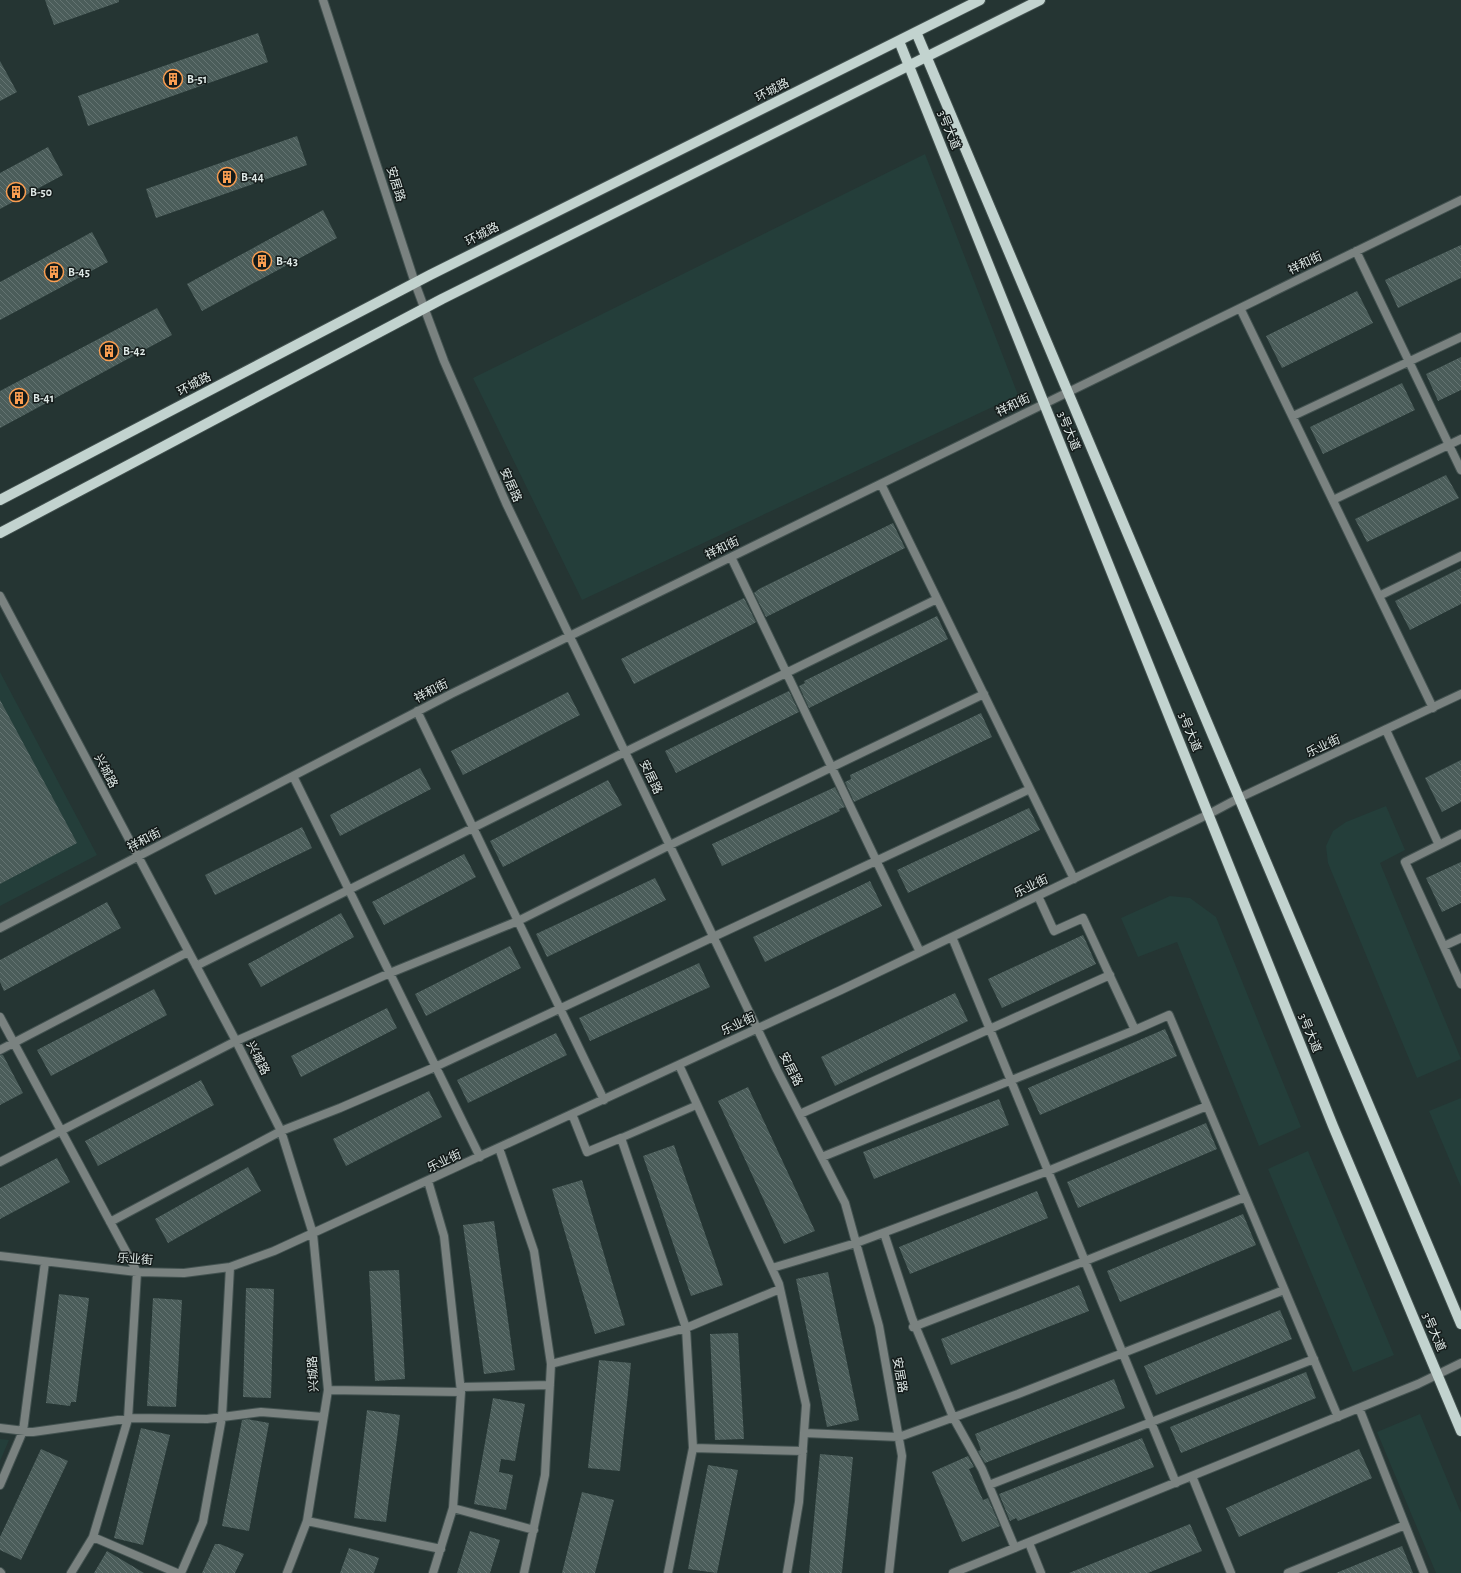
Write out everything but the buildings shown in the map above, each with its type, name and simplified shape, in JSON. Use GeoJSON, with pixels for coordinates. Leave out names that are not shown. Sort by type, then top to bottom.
{"type":"FeatureCollection","features":[{"type":"Feature","properties":{"kind":"main road","name":"环城路"},"geometry":{"type":"LineString","coordinates":[[0,500],[415,283],[980,0]]}},
{"type":"Feature","properties":{"kind":"main road"},"geometry":{"type":"LineString","coordinates":[[0,533],[425,308],[1040,0]]}},
{"type":"Feature","properties":{"kind":"main road","name":"3号大道"},"geometry":{"type":"LineString","coordinates":[[916,32],[1461,1324]]}},
{"type":"Feature","properties":{"kind":"main road","name":"3号大道"},"geometry":{"type":"LineString","coordinates":[[899,40],[1333,1126],[1461,1431]]}},
{"type":"Feature","properties":{"kind":"street","name":"安居路"},"geometry":{"type":"LineString","coordinates":[[323,0],[415,283],[444,361],[503,496],[757,1029],[845,1203],[880,1326],[902,1456],[889,1573]]}},
{"type":"Feature","properties":{"kind":"street","name":"祥和街"},"geometry":{"type":"LineString","coordinates":[[0,928],[418,711],[1068,391],[1461,200]]}},
{"type":"Feature","properties":{"kind":"street"},"geometry":{"type":"LineString","coordinates":[[1356,251],[1461,470]]}},
{"type":"Feature","properties":{"kind":"street"},"geometry":{"type":"LineString","coordinates":[[1240,308],[1433,708]]}},
{"type":"Feature","properties":{"kind":"street"},"geometry":{"type":"LineString","coordinates":[[1293,416],[1461,336]]}},
{"type":"Feature","properties":{"kind":"street"},"geometry":{"type":"LineString","coordinates":[[1333,500],[1461,439]]}},
{"type":"Feature","properties":{"kind":"street"},"geometry":{"type":"LineString","coordinates":[[881,484],[1074,879]]}},
{"type":"Feature","properties":{"kind":"street"},"geometry":{"type":"LineString","coordinates":[[1379,596],[1461,556]]}},
{"type":"Feature","properties":{"kind":"street"},"geometry":{"type":"LineString","coordinates":[[731,557],[920,952]]}},
{"type":"Feature","properties":{"kind":"street","name":"兴城路"},"geometry":{"type":"LineString","coordinates":[[0,596],[236,1042],[281,1131],[313,1234],[328,1390],[307,1521],[287,1573]]}},
{"type":"Feature","properties":{"kind":"street"},"geometry":{"type":"LineString","coordinates":[[196,966],[348,889],[937,599]]}},
{"type":"Feature","properties":{"kind":"street"},"geometry":{"type":"LineString","coordinates":[[0,1162],[236,1042],[390,973],[518,921],[670,845],[984,694]]}},
{"type":"Feature","properties":{"kind":"street","name":"乐业街"},"geometry":{"type":"LineString","coordinates":[[0,1256],[137,1272],[184,1273],[230,1267],[274,1251],[757,1029],[1074,879],[1239,798],[1461,694]]}},
{"type":"Feature","properties":{"kind":"street"},"geometry":{"type":"LineString","coordinates":[[418,711],[604,1100]]}},
{"type":"Feature","properties":{"kind":"street"},"geometry":{"type":"LineString","coordinates":[[1386,730],[1439,845]]}},
{"type":"Feature","properties":{"kind":"street"},"geometry":{"type":"LineString","coordinates":[[293,776],[480,1157]]}},
{"type":"Feature","properties":{"kind":"street"},"geometry":{"type":"LineString","coordinates":[[110,1222],[281,1131],[340,1108],[435,1067],[714,938],[1030,789]]}},
{"type":"Feature","properties":{"kind":"street"},"geometry":{"type":"LineString","coordinates":[[1461,834],[1405,862],[1461,984]]}},
{"type":"Feature","properties":{"kind":"street"},"geometry":{"type":"LineString","coordinates":[[1038,896],[1054,931],[1083,918],[1135,1030]]}},
{"type":"Feature","properties":{"kind":"street"},"geometry":{"type":"LineString","coordinates":[[952,937],[1176,1483]]}},
{"type":"Feature","properties":{"kind":"street"},"geometry":{"type":"LineString","coordinates":[[1444,946],[1461,938]]}},
{"type":"Feature","properties":{"kind":"street"},"geometry":{"type":"LineString","coordinates":[[0,1050],[188,952]]}},
{"type":"Feature","properties":{"kind":"street"},"geometry":{"type":"LineString","coordinates":[[800,1114],[1110,975]]}},
{"type":"Feature","properties":{"kind":"street"},"geometry":{"type":"LineString","coordinates":[[822,1156],[1169,1015],[1338,1417]]}},
{"type":"Feature","properties":{"kind":"street"},"geometry":{"type":"LineString","coordinates":[[0,1017],[137,1272],[128,1419],[93,1537],[70,1573]]}},
{"type":"Feature","properties":{"kind":"street"},"geometry":{"type":"LineString","coordinates":[[679,1065],[779,1284],[806,1405],[799,1502],[787,1573]]}},
{"type":"Feature","properties":{"kind":"street"},"geometry":{"type":"LineString","coordinates":[[772,1268],[884,1233],[1048,1171],[1207,1106]]}},
{"type":"Feature","properties":{"kind":"street"},"geometry":{"type":"LineString","coordinates":[[572,1114],[587,1152],[621,1138],[686,1328],[693,1448],[668,1573]]}},
{"type":"Feature","properties":{"kind":"street"},"geometry":{"type":"LineString","coordinates":[[499,1148],[534,1251],[551,1364],[545,1475],[524,1573]]}},
{"type":"Feature","properties":{"kind":"street"},"geometry":{"type":"LineString","coordinates":[[428,1181],[444,1236],[461,1390],[453,1508],[433,1573]]}},
{"type":"Feature","properties":{"kind":"street"},"geometry":{"type":"LineString","coordinates":[[914,1327],[1245,1197]]}},
{"type":"Feature","properties":{"kind":"street"},"geometry":{"type":"LineString","coordinates":[[884,1233],[914,1327],[953,1417],[982,1469],[1015,1548]]}},
{"type":"Feature","properties":{"kind":"street"},"geometry":{"type":"LineString","coordinates":[[0,1485],[23,1431],[45,1262]]}},
{"type":"Feature","properties":{"kind":"street"},"geometry":{"type":"LineString","coordinates":[[180,1573],[203,1522],[222,1417],[230,1267]]}},
{"type":"Feature","properties":{"kind":"street"},"geometry":{"type":"LineString","coordinates":[[551,1364],[686,1328],[780,1289]]}},
{"type":"Feature","properties":{"kind":"street"},"geometry":{"type":"LineString","coordinates":[[804,1433],[899,1437],[1018,1394],[1284,1290]]}},
{"type":"Feature","properties":{"kind":"street"},"geometry":{"type":"LineString","coordinates":[[989,1485],[1314,1359]]}},
{"type":"Feature","properties":{"kind":"street"},"geometry":{"type":"LineString","coordinates":[[953,1573],[1338,1417],[1438,1375],[1461,1363]]}},
{"type":"Feature","properties":{"kind":"street"},"geometry":{"type":"LineString","coordinates":[[328,1390],[461,1390],[550,1385]]}},
{"type":"Feature","properties":{"kind":"street"},"geometry":{"type":"LineString","coordinates":[[1358,1408],[1424,1573]]}},
{"type":"Feature","properties":{"kind":"street"},"geometry":{"type":"LineString","coordinates":[[0,1428],[33,1432],[128,1419],[207,1419],[261,1412],[323,1417]]}},
{"type":"Feature","properties":{"kind":"street"},"geometry":{"type":"LineString","coordinates":[[693,1448],[802,1451]]}},
{"type":"Feature","properties":{"kind":"street"},"geometry":{"type":"LineString","coordinates":[[1192,1476],[1231,1573]]}},
{"type":"Feature","properties":{"kind":"street"},"geometry":{"type":"LineString","coordinates":[[453,1508],[534,1530]]}},
{"type":"Feature","properties":{"kind":"street"},"geometry":{"type":"LineString","coordinates":[[307,1521],[440,1549]]}},
{"type":"Feature","properties":{"kind":"street"},"geometry":{"type":"LineString","coordinates":[[1288,1573],[1405,1525]]}},
{"type":"Feature","properties":{"kind":"street"},"geometry":{"type":"LineString","coordinates":[[93,1537],[177,1573]]}},
{"type":"Feature","properties":{"kind":"street"},"geometry":{"type":"LineString","coordinates":[[1029,1543],[1041,1573]]}},
{"type":"Feature","properties":{"kind":"lane"},"geometry":{"type":"LineString","coordinates":[[621,1138],[697,1105]]}},
{"type":"Feature","properties":{"kind":"shaded area"},"geometry":{"type":"Polygon","coordinates":[[[925,154],[1018,395],[582,600],[473,378],[925,154]]]}},
{"type":"Feature","properties":{"kind":"shaded area"},"geometry":{"type":"Polygon","coordinates":[[[0,672],[97,855],[0,906],[0,672]]]}},
{"type":"Feature","properties":{"kind":"shaded area"},"geometry":{"type":"Polygon","coordinates":[[[1386,806],[1405,850],[1380,863],[1461,1059],[1417,1078],[1328,863],[1326,846],[1333,831],[1346,822],[1386,806]]]}},
{"type":"Feature","properties":{"kind":"shaded area"},"geometry":{"type":"Polygon","coordinates":[[[1170,896],[1190,898],[1216,917],[1301,1127],[1259,1146],[1177,942],[1138,957],[1121,918],[1170,896]]]}},
{"type":"Feature","properties":{"kind":"shaded area"},"geometry":{"type":"Polygon","coordinates":[[[1461,1098],[1461,1187],[1429,1111],[1461,1098]]]}},
{"type":"Feature","properties":{"kind":"shaded area"},"geometry":{"type":"Polygon","coordinates":[[[1308,1151],[1394,1355],[1353,1372],[1268,1169],[1308,1151]]]}},
{"type":"Feature","properties":{"kind":"shaded area"},"geometry":{"type":"Polygon","coordinates":[[[1420,1414],[1461,1513],[1461,1573],[1436,1573],[1377,1432],[1420,1414]]]}},
{"type":"Feature","properties":{"kind":"shaded area"},"geometry":{"type":"Polygon","coordinates":[[[0,1439],[9,1440],[0,1461],[0,1439]]]}},
{"type":"Feature","properties":{"kind":"place","name":"B-51"},"geometry":{"type":"Point","coordinates":[173,79]}},
{"type":"Feature","properties":{"kind":"place","name":"B-44"},"geometry":{"type":"Point","coordinates":[227,177]}},
{"type":"Feature","properties":{"kind":"place","name":"B-50"},"geometry":{"type":"Point","coordinates":[16,192]}},
{"type":"Feature","properties":{"kind":"place","name":"B-43"},"geometry":{"type":"Point","coordinates":[262,261]}},
{"type":"Feature","properties":{"kind":"place","name":"B-45"},"geometry":{"type":"Point","coordinates":[54,272]}},
{"type":"Feature","properties":{"kind":"place","name":"B-42"},"geometry":{"type":"Point","coordinates":[109,351]}},
{"type":"Feature","properties":{"kind":"place","name":"B-41"},"geometry":{"type":"Point","coordinates":[19,398]}}]}
